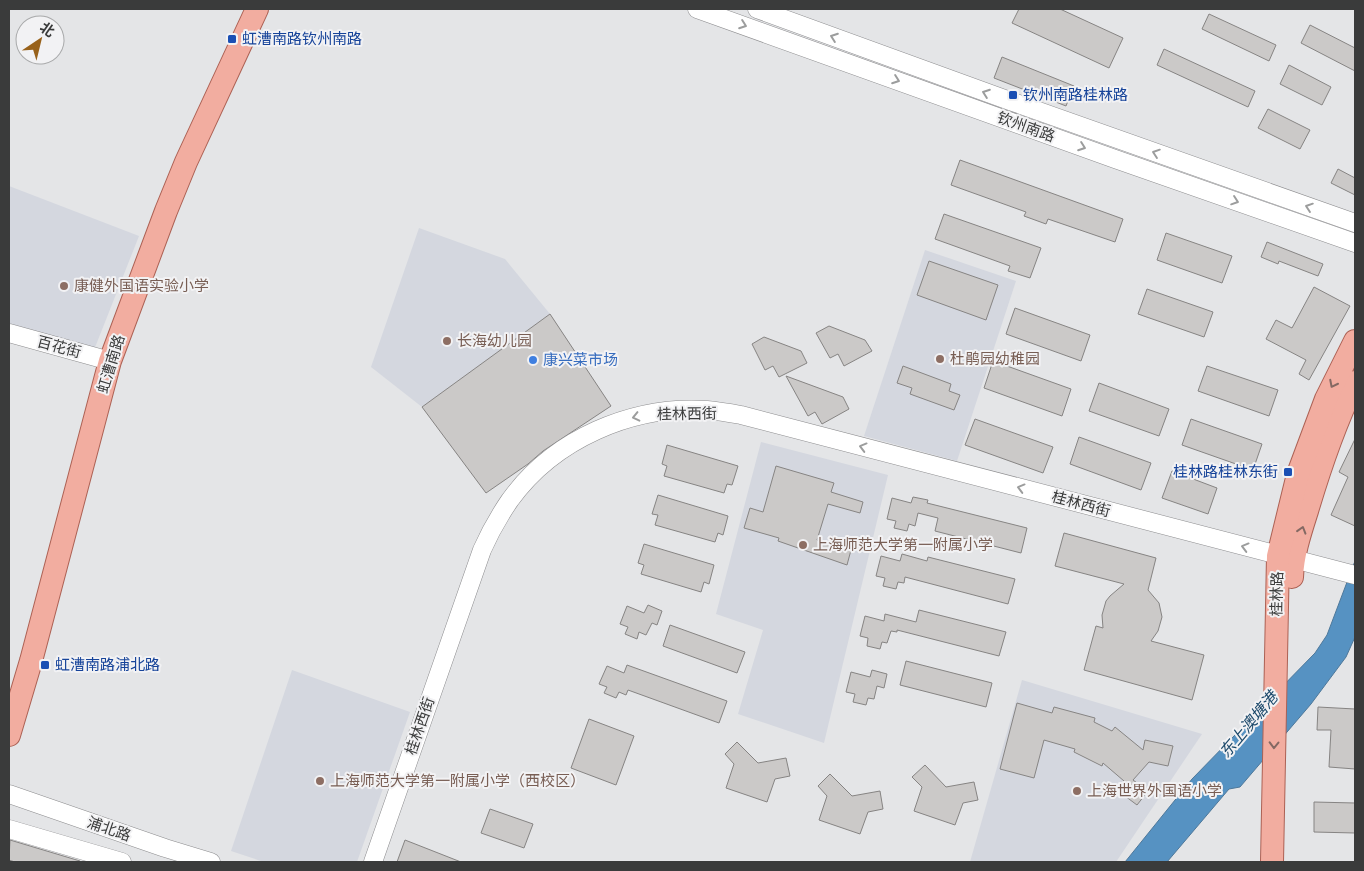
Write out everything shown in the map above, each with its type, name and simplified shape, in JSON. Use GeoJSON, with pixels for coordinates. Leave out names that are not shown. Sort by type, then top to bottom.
{"type":"FeatureCollection","features":[{"type":"Feature","properties":{"kind":"main road","name":"虹漕南路"},"geometry":{"type":"LineString","coordinates":[[9,735],[31,661],[110,362],[169,203],[257,9]]}},
{"type":"Feature","properties":{"kind":"main road","name":"桂林路"},"geometry":{"type":"LineString","coordinates":[[1272,862],[1273,777],[1283,672],[1285,558],[1291,494],[1326,399],[1355,341]]}},
{"type":"Feature","properties":{"kind":"main road","name":"桂林路"},"geometry":{"type":"LineString","coordinates":[[1285,558],[1344,404],[1355,382]]}},
{"type":"Feature","properties":{"kind":"main road","name":"桂林路"},"geometry":{"type":"LineString","coordinates":[[1283,672],[1289,755],[1286,862]]}},
{"type":"Feature","properties":{"kind":"street","name":"钦州南路"},"geometry":{"type":"LineString","coordinates":[[697,9],[1105,156],[1355,243]]}},
{"type":"Feature","properties":{"kind":"street","name":"钦州南路"},"geometry":{"type":"LineString","coordinates":[[757,9],[1355,223]]}},
{"type":"Feature","properties":{"kind":"street","name":"百花街"},"geometry":{"type":"LineString","coordinates":[[9,334],[110,362]]}},
{"type":"Feature","properties":{"kind":"street","name":"桂林西街"},"geometry":{"type":"LineString","coordinates":[[373,862],[482,550],[494,524],[511,499],[533,474],[560,452],[587,434],[616,422],[644,415],[676,411],[706,410],[741,415],[1355,575]]}},
{"type":"Feature","properties":{"kind":"street","name":"浦北路"},"geometry":{"type":"LineString","coordinates":[[9,794],[211,862]]}},
{"type":"Feature","properties":{"kind":"street"},"geometry":{"type":"LineString","coordinates":[[84,857],[94,823]]}},
{"type":"Feature","properties":{"kind":"street"},"geometry":{"type":"LineString","coordinates":[[9,829],[84,857],[122,862]]}},
{"type":"Feature","properties":{"kind":"shaded area","name":"康健外国语实验小学"},"geometry":{"type":"Polygon","coordinates":[[[9,186],[139,236],[94,350],[9,326],[9,186]]]}},
{"type":"Feature","properties":{"kind":"shaded area","name":"长海幼儿园"},"geometry":{"type":"Polygon","coordinates":[[[419,228],[505,259],[550,314],[422,407],[371,367],[419,228]]]}},
{"type":"Feature","properties":{"kind":"shaded area","name":"杜鹃园幼稚园"},"geometry":{"type":"Polygon","coordinates":[[[925,250],[1016,281],[957,461],[864,436],[925,250]]]}},
{"type":"Feature","properties":{"kind":"shaded area","name":"上海师范大学第一附属小学"},"geometry":{"type":"Polygon","coordinates":[[[761,442],[888,475],[824,743],[738,714],[763,630],[716,614],[761,442]]]}},
{"type":"Feature","properties":{"kind":"shaded area","name":"上海师范大学第一附属小学（西校区）"},"geometry":{"type":"Polygon","coordinates":[[[292,670],[410,712],[357,862],[264,862],[231,851],[292,670]]]}},
{"type":"Feature","properties":{"kind":"shaded area","name":"上海世界外国语小学"},"geometry":{"type":"Polygon","coordinates":[[[1022,680],[1202,734],[1116,862],[970,862],[1022,680]]]}},
{"type":"Feature","properties":{"kind":"water","name":"东上澳塘港"},"geometry":{"type":"Polygon","coordinates":[[[1355,561],[1355,637],[1346,657],[1311,704],[1240,787],[1229,789],[1167,862],[1125,862],[1192,779],[1315,653],[1327,635],[1355,561]]]}},
{"type":"Feature","properties":{"kind":"building"},"geometry":{"type":"Polygon","coordinates":[[[1019,9],[1060,9],[1123,38],[1109,68],[1012,23],[1019,9]]]}},
{"type":"Feature","properties":{"kind":"building"},"geometry":{"type":"Polygon","coordinates":[[[1209,14],[1276,45],[1269,61],[1202,29],[1209,14]]]}},
{"type":"Feature","properties":{"kind":"building"},"geometry":{"type":"Polygon","coordinates":[[[1310,25],[1355,48],[1355,71],[1301,43],[1310,25]]]}},
{"type":"Feature","properties":{"kind":"building"},"geometry":{"type":"Polygon","coordinates":[[[1164,49],[1255,91],[1248,107],[1157,65],[1164,49]]]}},
{"type":"Feature","properties":{"kind":"building"},"geometry":{"type":"Polygon","coordinates":[[[1002,57],[1074,86],[1066,106],[994,78],[1002,57]]]}},
{"type":"Feature","properties":{"kind":"building"},"geometry":{"type":"Polygon","coordinates":[[[1289,65],[1331,87],[1322,105],[1280,84],[1289,65]]]}},
{"type":"Feature","properties":{"kind":"building"},"geometry":{"type":"Polygon","coordinates":[[[1268,109],[1310,130],[1300,149],[1258,128],[1268,109]]]}},
{"type":"Feature","properties":{"kind":"building"},"geometry":{"type":"Polygon","coordinates":[[[960,160],[1123,219],[1115,242],[1048,219],[1046,224],[1024,216],[1026,212],[951,185],[960,160]]]}},
{"type":"Feature","properties":{"kind":"building"},"geometry":{"type":"Polygon","coordinates":[[[1338,169],[1355,178],[1355,195],[1331,183],[1338,169]]]}},
{"type":"Feature","properties":{"kind":"building"},"geometry":{"type":"Polygon","coordinates":[[[944,214],[1041,248],[1030,278],[1008,271],[1010,266],[935,239],[944,214]]]}},
{"type":"Feature","properties":{"kind":"building"},"geometry":{"type":"Polygon","coordinates":[[[1166,233],[1232,256],[1222,283],[1157,260],[1166,233]]]}},
{"type":"Feature","properties":{"kind":"building"},"geometry":{"type":"Polygon","coordinates":[[[1267,242],[1323,264],[1318,276],[1279,261],[1278,264],[1261,257],[1267,242]]]}},
{"type":"Feature","properties":{"kind":"building"},"geometry":{"type":"Polygon","coordinates":[[[929,261],[998,285],[986,320],[917,295],[929,261]]]}},
{"type":"Feature","properties":{"kind":"building"},"geometry":{"type":"Polygon","coordinates":[[[1314,287],[1350,306],[1309,380],[1299,374],[1306,360],[1266,339],[1276,320],[1292,328],[1314,287]]]}},
{"type":"Feature","properties":{"kind":"building"},"geometry":{"type":"Polygon","coordinates":[[[1147,289],[1213,312],[1204,337],[1138,314],[1147,289]]]}},
{"type":"Feature","properties":{"kind":"building"},"geometry":{"type":"Polygon","coordinates":[[[1015,308],[1090,335],[1081,361],[1006,334],[1015,308]]]}},
{"type":"Feature","properties":{"kind":"building","name":"康兴菜市场"},"geometry":{"type":"Polygon","coordinates":[[[550,314],[611,406],[543,451],[528,464],[486,493],[422,407],[550,314]]]}},
{"type":"Feature","properties":{"kind":"building"},"geometry":{"type":"Polygon","coordinates":[[[829,326],[865,340],[872,351],[844,366],[838,354],[830,358],[816,333],[829,326]]]}},
{"type":"Feature","properties":{"kind":"building"},"geometry":{"type":"Polygon","coordinates":[[[764,337],[801,351],[807,363],[779,377],[773,366],[765,370],[752,344],[764,337]]]}},
{"type":"Feature","properties":{"kind":"building"},"geometry":{"type":"Polygon","coordinates":[[[993,361],[1071,389],[1062,416],[984,388],[993,361]]]}},
{"type":"Feature","properties":{"kind":"building"},"geometry":{"type":"Polygon","coordinates":[[[903,366],[951,384],[949,391],[960,395],[954,410],[910,394],[912,388],[897,383],[903,366]]]}},
{"type":"Feature","properties":{"kind":"building"},"geometry":{"type":"Polygon","coordinates":[[[1207,366],[1278,390],[1269,416],[1198,391],[1207,366]]]}},
{"type":"Feature","properties":{"kind":"building"},"geometry":{"type":"Polygon","coordinates":[[[786,376],[843,397],[849,409],[822,424],[815,412],[808,416],[786,376]]]}},
{"type":"Feature","properties":{"kind":"building"},"geometry":{"type":"Polygon","coordinates":[[[1099,383],[1169,409],[1159,436],[1089,411],[1099,383]]]}},
{"type":"Feature","properties":{"kind":"building"},"geometry":{"type":"Polygon","coordinates":[[[975,419],[1053,447],[1043,473],[965,445],[975,419]]]}},
{"type":"Feature","properties":{"kind":"building"},"geometry":{"type":"Polygon","coordinates":[[[1191,419],[1262,444],[1253,470],[1182,445],[1191,419]]]}},
{"type":"Feature","properties":{"kind":"building"},"geometry":{"type":"Polygon","coordinates":[[[1079,437],[1151,463],[1141,490],[1070,464],[1079,437]]]}},
{"type":"Feature","properties":{"kind":"building"},"geometry":{"type":"Polygon","coordinates":[[[1355,439],[1355,526],[1331,515],[1348,477],[1339,472],[1355,439]]]}},
{"type":"Feature","properties":{"kind":"building"},"geometry":{"type":"Polygon","coordinates":[[[667,445],[738,466],[732,485],[727,484],[724,493],[664,476],[667,466],[662,464],[667,445]]]}},
{"type":"Feature","properties":{"kind":"building"},"geometry":{"type":"Polygon","coordinates":[[[776,466],[834,483],[831,492],[863,502],[860,513],[828,504],[817,540],[851,550],[847,565],[778,541],[779,538],[744,528],[750,508],[763,512],[776,466]]]}},
{"type":"Feature","properties":{"kind":"building"},"geometry":{"type":"Polygon","coordinates":[[[1172,471],[1217,488],[1208,514],[1162,498],[1172,471]]]}},
{"type":"Feature","properties":{"kind":"building"},"geometry":{"type":"Polygon","coordinates":[[[658,495],[728,516],[723,535],[718,533],[715,542],[655,525],[658,515],[652,514],[658,495]]]}},
{"type":"Feature","properties":{"kind":"building"},"geometry":{"type":"Polygon","coordinates":[[[913,497],[928,500],[927,503],[1027,528],[1021,553],[935,531],[938,518],[918,513],[915,526],[909,524],[907,531],[894,528],[896,521],[887,519],[892,498],[911,503],[913,497]]]}},
{"type":"Feature","properties":{"kind":"building"},"geometry":{"type":"Polygon","coordinates":[[[1064,533],[1156,558],[1148,590],[1159,603],[1162,617],[1158,631],[1151,641],[1204,655],[1192,700],[1084,670],[1096,626],[1103,628],[1102,615],[1106,601],[1124,584],[1055,566],[1064,533]]]}},
{"type":"Feature","properties":{"kind":"building"},"geometry":{"type":"Polygon","coordinates":[[[644,544],[714,565],[709,584],[704,582],[701,592],[641,574],[644,565],[638,563],[644,544]]]}},
{"type":"Feature","properties":{"kind":"building"},"geometry":{"type":"Polygon","coordinates":[[[902,554],[927,561],[928,557],[1015,579],[1008,604],[905,577],[904,583],[898,582],[896,589],[883,586],[885,578],[876,576],[881,556],[900,561],[902,554]]]}},
{"type":"Feature","properties":{"kind":"building"},"geometry":{"type":"Polygon","coordinates":[[[648,605],[662,611],[657,625],[652,623],[646,635],[639,632],[637,639],[625,634],[628,627],[620,624],[627,606],[644,613],[648,605]]]}},
{"type":"Feature","properties":{"kind":"building"},"geometry":{"type":"Polygon","coordinates":[[[919,610],[1006,632],[999,656],[897,630],[897,632],[891,631],[887,643],[882,642],[880,649],[867,646],[868,638],[860,636],[865,616],[884,621],[885,614],[916,622],[919,610]]]}},
{"type":"Feature","properties":{"kind":"building"},"geometry":{"type":"Polygon","coordinates":[[[670,625],[745,652],[737,673],[663,646],[670,625]]]}},
{"type":"Feature","properties":{"kind":"building"},"geometry":{"type":"Polygon","coordinates":[[[906,661],[992,683],[986,707],[900,685],[906,661]]]}},
{"type":"Feature","properties":{"kind":"building"},"geometry":{"type":"Polygon","coordinates":[[[627,665],[727,701],[719,723],[628,690],[626,695],[619,692],[616,698],[604,693],[607,687],[599,684],[607,666],[624,673],[627,665]]]}},
{"type":"Feature","properties":{"kind":"building"},"geometry":{"type":"Polygon","coordinates":[[[872,670],[887,674],[884,688],[877,686],[874,699],[868,698],[866,705],[853,702],[855,694],[846,692],[851,672],[870,677],[872,670]]]}},
{"type":"Feature","properties":{"kind":"building"},"geometry":{"type":"Polygon","coordinates":[[[1017,703],[1052,713],[1054,707],[1095,718],[1094,722],[1112,731],[1115,727],[1143,750],[1145,740],[1173,746],[1168,766],[1149,762],[1133,780],[1148,791],[1137,805],[1117,790],[1124,781],[1103,763],[1102,766],[1074,752],[1075,749],[1044,740],[1034,778],[1000,769],[1017,703]]]}},
{"type":"Feature","properties":{"kind":"building"},"geometry":{"type":"Polygon","coordinates":[[[1318,707],[1355,709],[1355,769],[1329,767],[1331,730],[1317,730],[1318,707]]]}},
{"type":"Feature","properties":{"kind":"building"},"geometry":{"type":"Polygon","coordinates":[[[589,719],[634,736],[616,785],[571,768],[589,719]]]}},
{"type":"Feature","properties":{"kind":"building"},"geometry":{"type":"Polygon","coordinates":[[[737,742],[758,763],[786,758],[790,776],[775,779],[767,802],[726,788],[734,764],[725,754],[737,742]]]}},
{"type":"Feature","properties":{"kind":"building"},"geometry":{"type":"Polygon","coordinates":[[[925,765],[946,787],[974,782],[978,800],[963,803],[955,825],[914,811],[922,787],[912,777],[925,765]]]}},
{"type":"Feature","properties":{"kind":"building"},"geometry":{"type":"Polygon","coordinates":[[[830,774],[852,796],[880,791],[883,809],[868,812],[860,834],[819,820],[827,796],[818,786],[830,774]]]}},
{"type":"Feature","properties":{"kind":"building"},"geometry":{"type":"Polygon","coordinates":[[[1314,802],[1355,803],[1355,833],[1314,832],[1314,802]]]}},
{"type":"Feature","properties":{"kind":"building"},"geometry":{"type":"Polygon","coordinates":[[[490,809],[533,824],[524,848],[481,833],[490,809]]]}},
{"type":"Feature","properties":{"kind":"building"},"geometry":{"type":"Polygon","coordinates":[[[10,840],[80,862],[15,862],[9,860],[10,840]]]}},
{"type":"Feature","properties":{"kind":"building"},"geometry":{"type":"Polygon","coordinates":[[[405,840],[461,862],[397,862],[405,840]]]}},
{"type":"Feature","properties":{"kind":"place","name":"虹漕南路钦州南路"},"geometry":{"type":"Point","coordinates":[232,39]}},
{"type":"Feature","properties":{"kind":"place","name":"钦州南路桂林路"},"geometry":{"type":"Point","coordinates":[1013,95]}},
{"type":"Feature","properties":{"kind":"place","name":"康健外国语实验小学"},"geometry":{"type":"Point","coordinates":[64,286]}},
{"type":"Feature","properties":{"kind":"place","name":"长海幼儿园"},"geometry":{"type":"Point","coordinates":[447,341]}},
{"type":"Feature","properties":{"kind":"place","name":"杜鹃园幼稚园"},"geometry":{"type":"Point","coordinates":[940,359]}},
{"type":"Feature","properties":{"kind":"place","name":"康兴菜市场"},"geometry":{"type":"Point","coordinates":[533,360]}},
{"type":"Feature","properties":{"kind":"place","name":"桂林路桂林东街"},"geometry":{"type":"Point","coordinates":[1288,472]}},
{"type":"Feature","properties":{"kind":"place","name":"上海师范大学第一附属小学"},"geometry":{"type":"Point","coordinates":[803,545]}},
{"type":"Feature","properties":{"kind":"place","name":"虹漕南路浦北路"},"geometry":{"type":"Point","coordinates":[45,665]}},
{"type":"Feature","properties":{"kind":"place","name":"上海师范大学第一附属小学（西校区）"},"geometry":{"type":"Point","coordinates":[320,781]}},
{"type":"Feature","properties":{"kind":"place","name":"上海世界外国语小学"},"geometry":{"type":"Point","coordinates":[1077,791]}}]}
